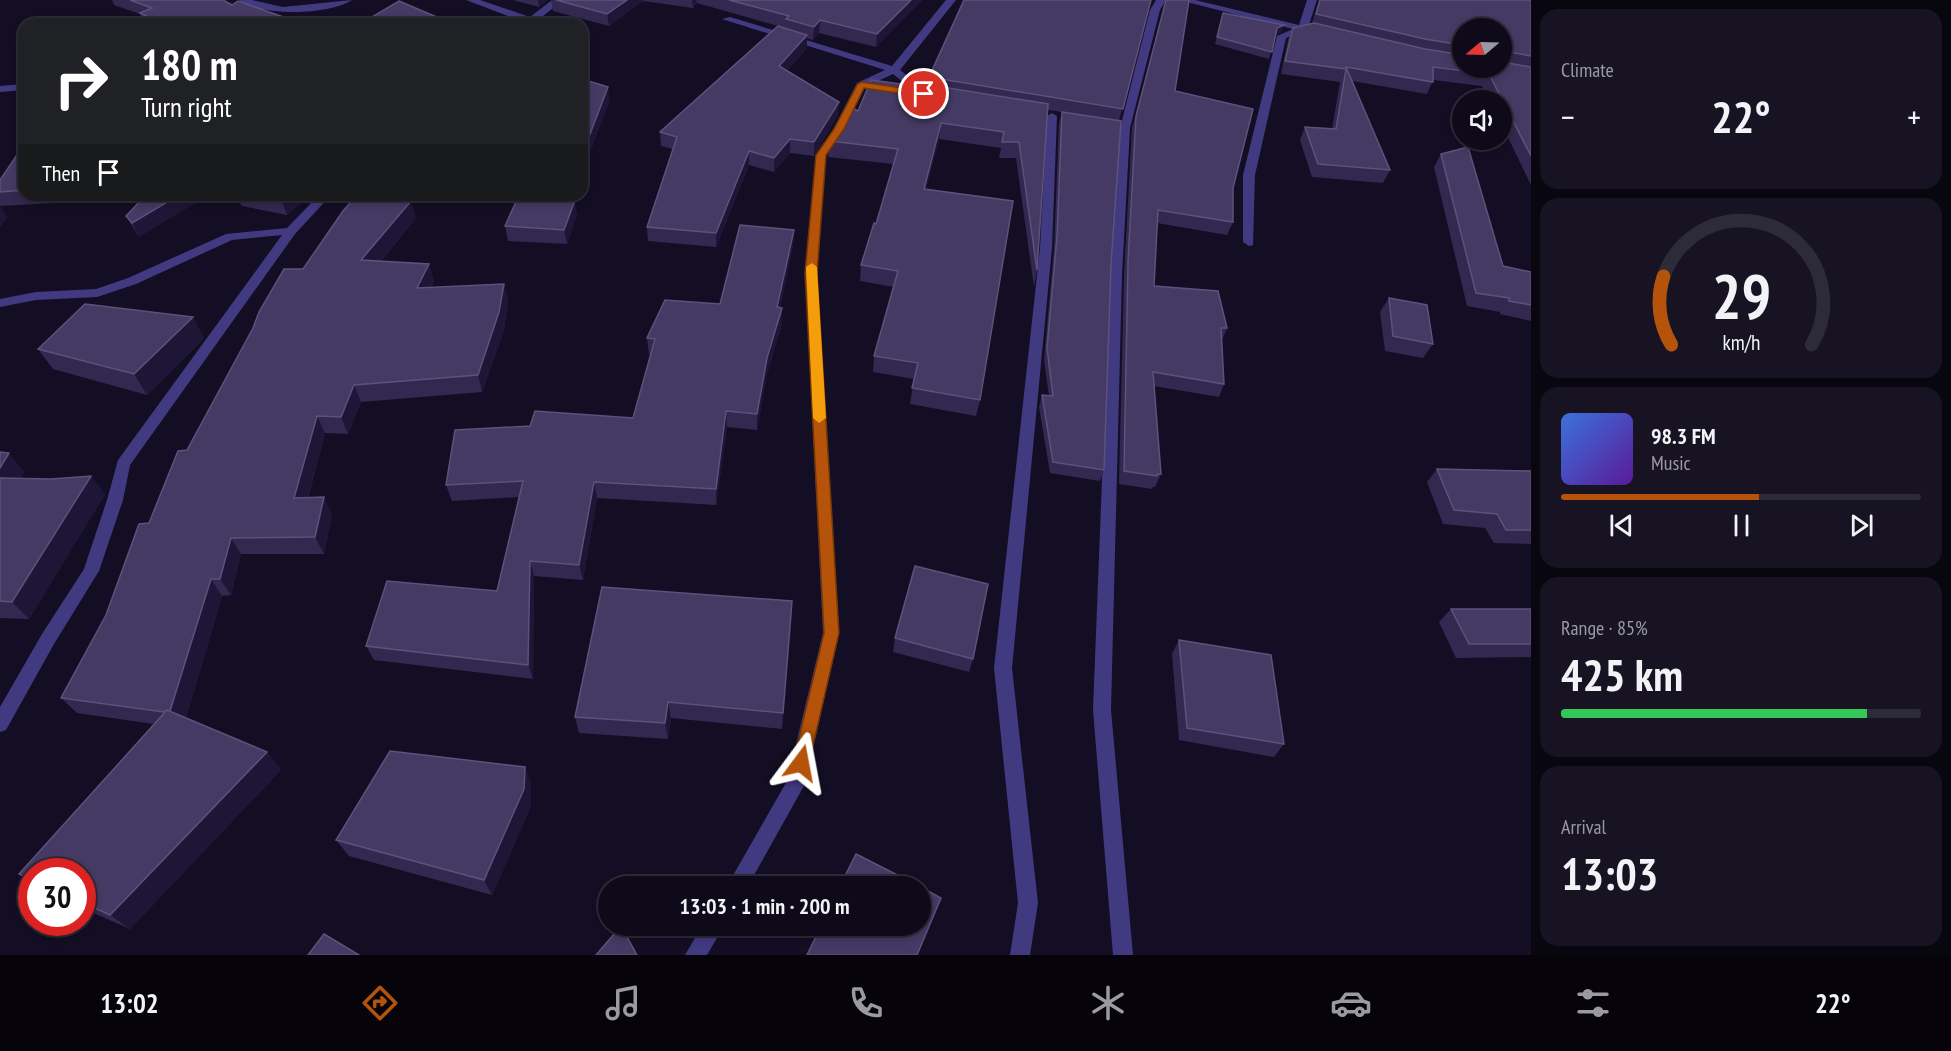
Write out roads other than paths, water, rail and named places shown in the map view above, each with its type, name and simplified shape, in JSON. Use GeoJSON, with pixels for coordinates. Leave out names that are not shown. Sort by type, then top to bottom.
{"type":"FeatureCollection","features":[{"type":"Feature","properties":{"kind":"street"},"geometry":{"type":"LineString","coordinates":[[244,0],[260,8],[288,11],[347,0]]}},
{"type":"Feature","properties":{"kind":"street"},"geometry":{"type":"LineString","coordinates":[[471,0],[518,18]]}},
{"type":"Feature","properties":{"kind":"street"},"geometry":{"type":"LineString","coordinates":[[534,18],[558,0]]}},
{"type":"Feature","properties":{"kind":"street"},"geometry":{"type":"LineString","coordinates":[[743,876],[796,784],[831,633],[811,273],[821,155],[839,129],[861,85],[894,70],[951,0]]}},
{"type":"Feature","properties":{"kind":"street"},"geometry":{"type":"LineString","coordinates":[[1123,955],[1102,710],[1120,127],[1155,10],[1161,0]]}},
{"type":"Feature","properties":{"kind":"street"},"geometry":{"type":"LineString","coordinates":[[1184,0],[1326,34]]}},
{"type":"Feature","properties":{"kind":"street"},"geometry":{"type":"LineString","coordinates":[[1303,29],[1312,0]]}},
{"type":"Feature","properties":{"kind":"street"},"geometry":{"type":"LineString","coordinates":[[727,19],[894,70],[924,94]]}},
{"type":"Feature","properties":{"kind":"street"},"geometry":{"type":"LineString","coordinates":[[1250,242],[1249,175],[1272,71],[1282,36],[1303,29]]}},
{"type":"Feature","properties":{"kind":"street"},"geometry":{"type":"LineString","coordinates":[[861,85],[882,88]]}},
{"type":"Feature","properties":{"kind":"street"},"geometry":{"type":"LineString","coordinates":[[0,89],[18,88]]}},
{"type":"Feature","properties":{"kind":"street"},"geometry":{"type":"LineString","coordinates":[[903,91],[936,96]]}},
{"type":"Feature","properties":{"kind":"street"},"geometry":{"type":"LineString","coordinates":[[1020,955],[1028,903],[1003,668],[1046,248],[1052,116]]}},
{"type":"Feature","properties":{"kind":"street"},"geometry":{"type":"LineString","coordinates":[[0,724],[48,639],[91,571],[115,500],[123,465],[291,231],[319,201]]}},
{"type":"Feature","properties":{"kind":"street"},"geometry":{"type":"LineString","coordinates":[[0,303],[36,296],[97,293],[132,281],[230,237],[291,231]]}},
{"type":"Feature","properties":{"kind":"street"},"geometry":{"type":"LineString","coordinates":[[695,955],[707,936]]}}]}
